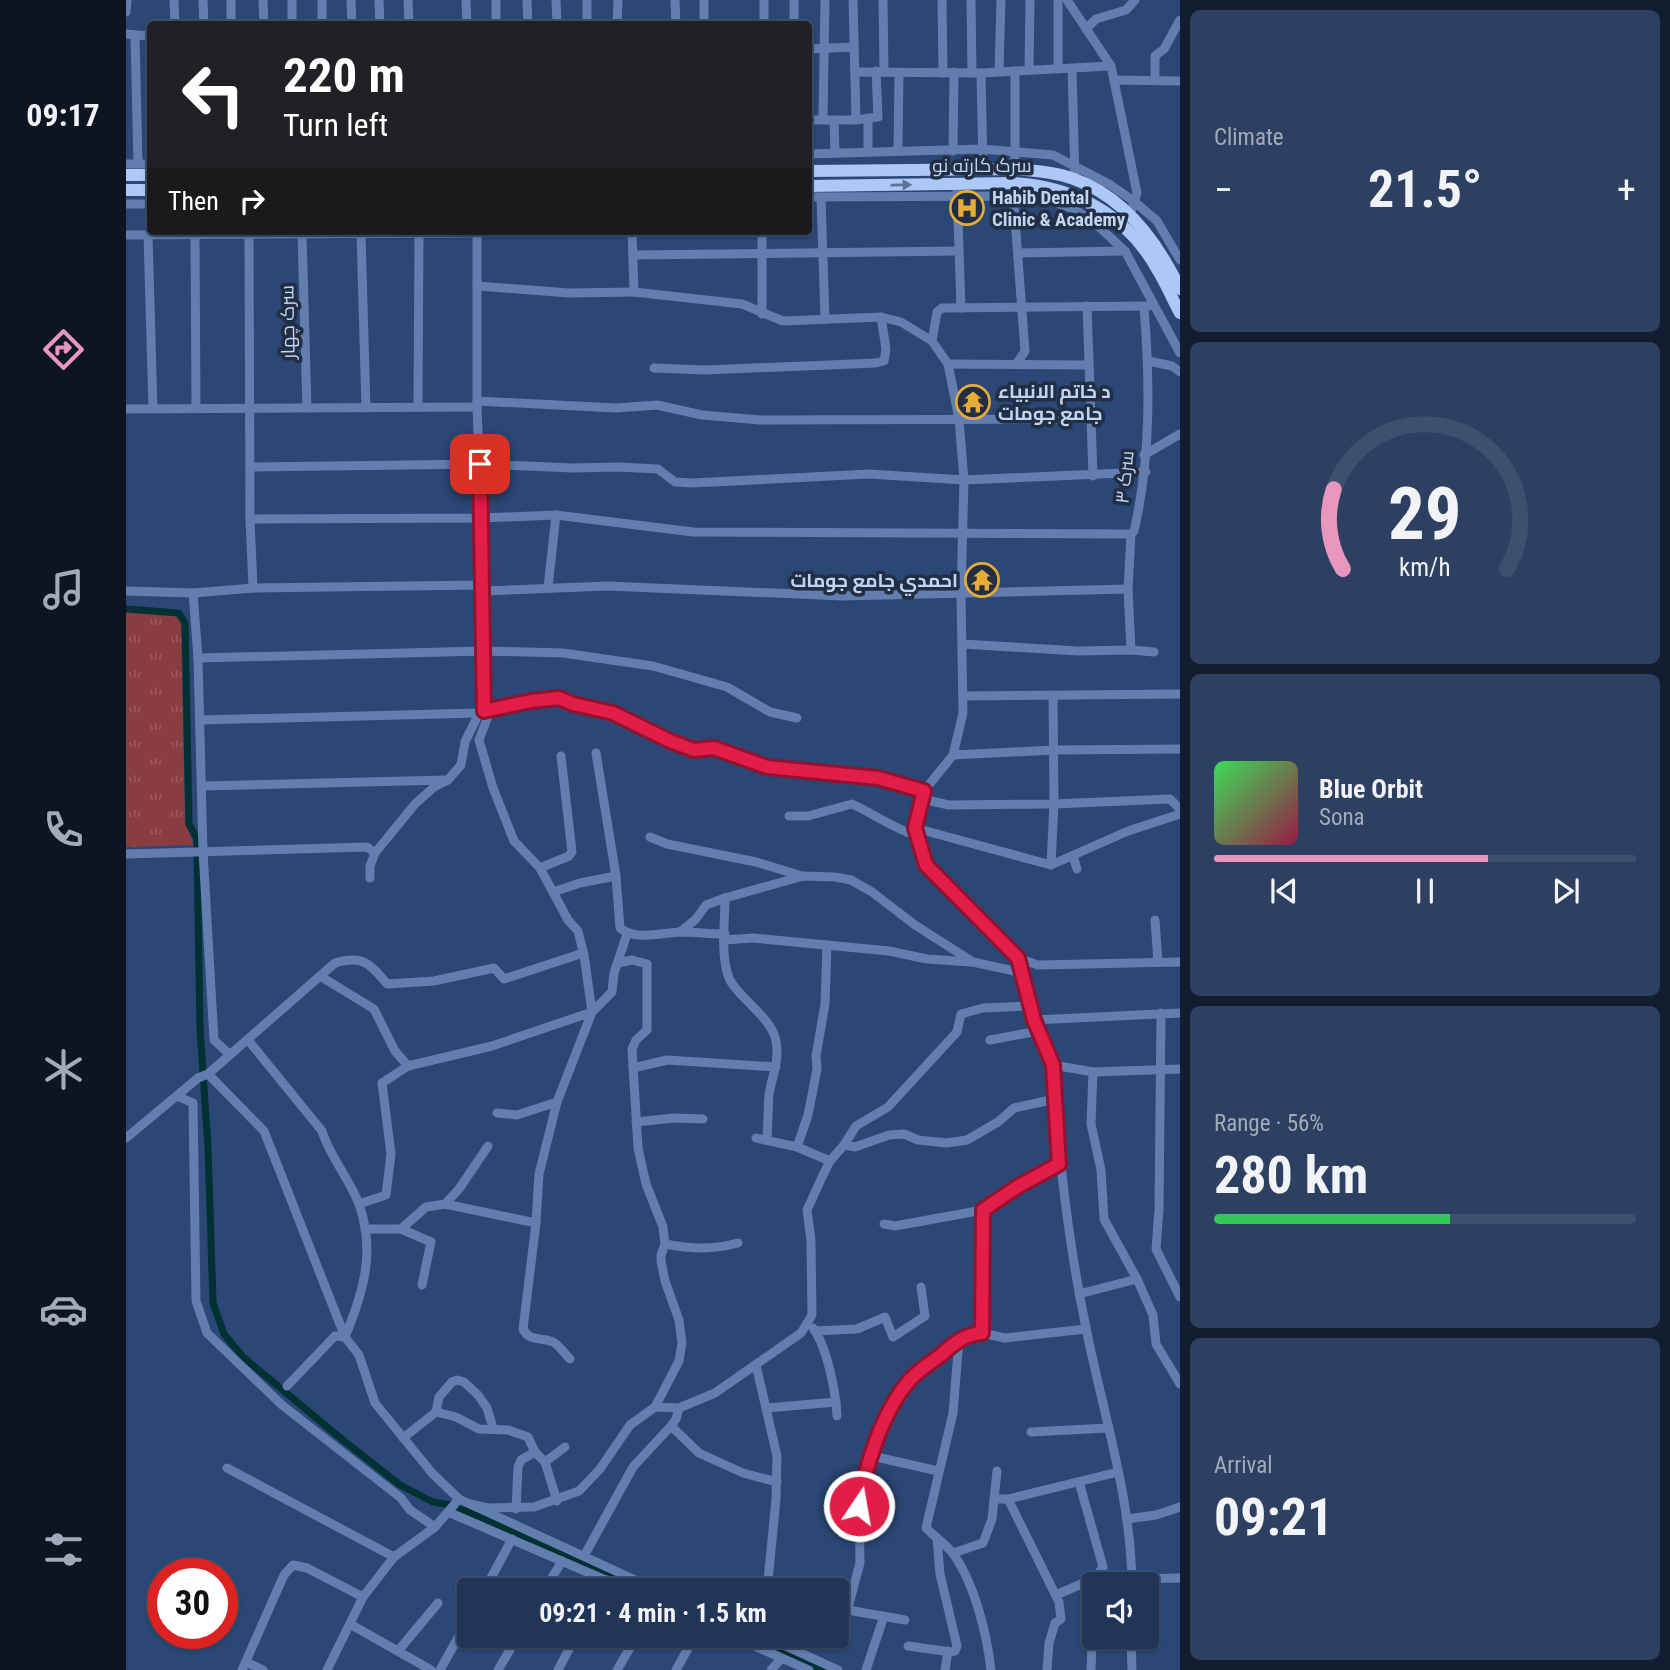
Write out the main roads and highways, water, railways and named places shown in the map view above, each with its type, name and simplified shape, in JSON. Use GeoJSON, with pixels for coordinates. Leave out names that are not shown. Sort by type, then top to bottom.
{"type":"FeatureCollection","features":[{"type":"Feature","properties":{"kind":"highway","name":"سرک کارته نو"},"geometry":{"type":"LineString","coordinates":[[812,171],[983,169],[1014,183],[1042,171],[1075,179],[1108,198],[1130,215],[1158,247],[1180,289]]}},
{"type":"Feature","properties":{"kind":"highway"},"geometry":{"type":"LineString","coordinates":[[126,175],[147,175]]}},
{"type":"Feature","properties":{"kind":"highway","name":"سرک کارته نو"},"geometry":{"type":"LineString","coordinates":[[812,186],[957,190],[1014,183],[1040,184],[1060,189],[1078,196],[1115,219],[1134,237],[1156,267],[1180,313]]}},
{"type":"Feature","properties":{"kind":"highway"},"geometry":{"type":"LineString","coordinates":[[126,190],[147,190]]}},
{"type":"Feature","properties":{"kind":"waterway"},"geometry":{"type":"LineString","coordinates":[[126,609],[179,613],[185,623],[189,824],[197,839],[200,1028],[208,1147],[213,1303],[224,1334],[243,1357],[400,1485],[433,1502],[450,1505],[481,1517],[615,1578]]}},
{"type":"Feature","properties":{"kind":"waterway"},"geometry":{"type":"LineString","coordinates":[[774,1648],[823,1670]]}},
{"type":"Feature","properties":{"kind":"place","name":"Habib Dental Clinic & Academy"},"geometry":{"type":"Point","coordinates":[967,208]}},
{"type":"Feature","properties":{"kind":"place","name":"د خاتم الانبیاء جامع جومات"},"geometry":{"type":"Point","coordinates":[973,402]}},
{"type":"Feature","properties":{"kind":"place","name":"احمدي جامع جومات"},"geometry":{"type":"Point","coordinates":[982,580]}}]}
